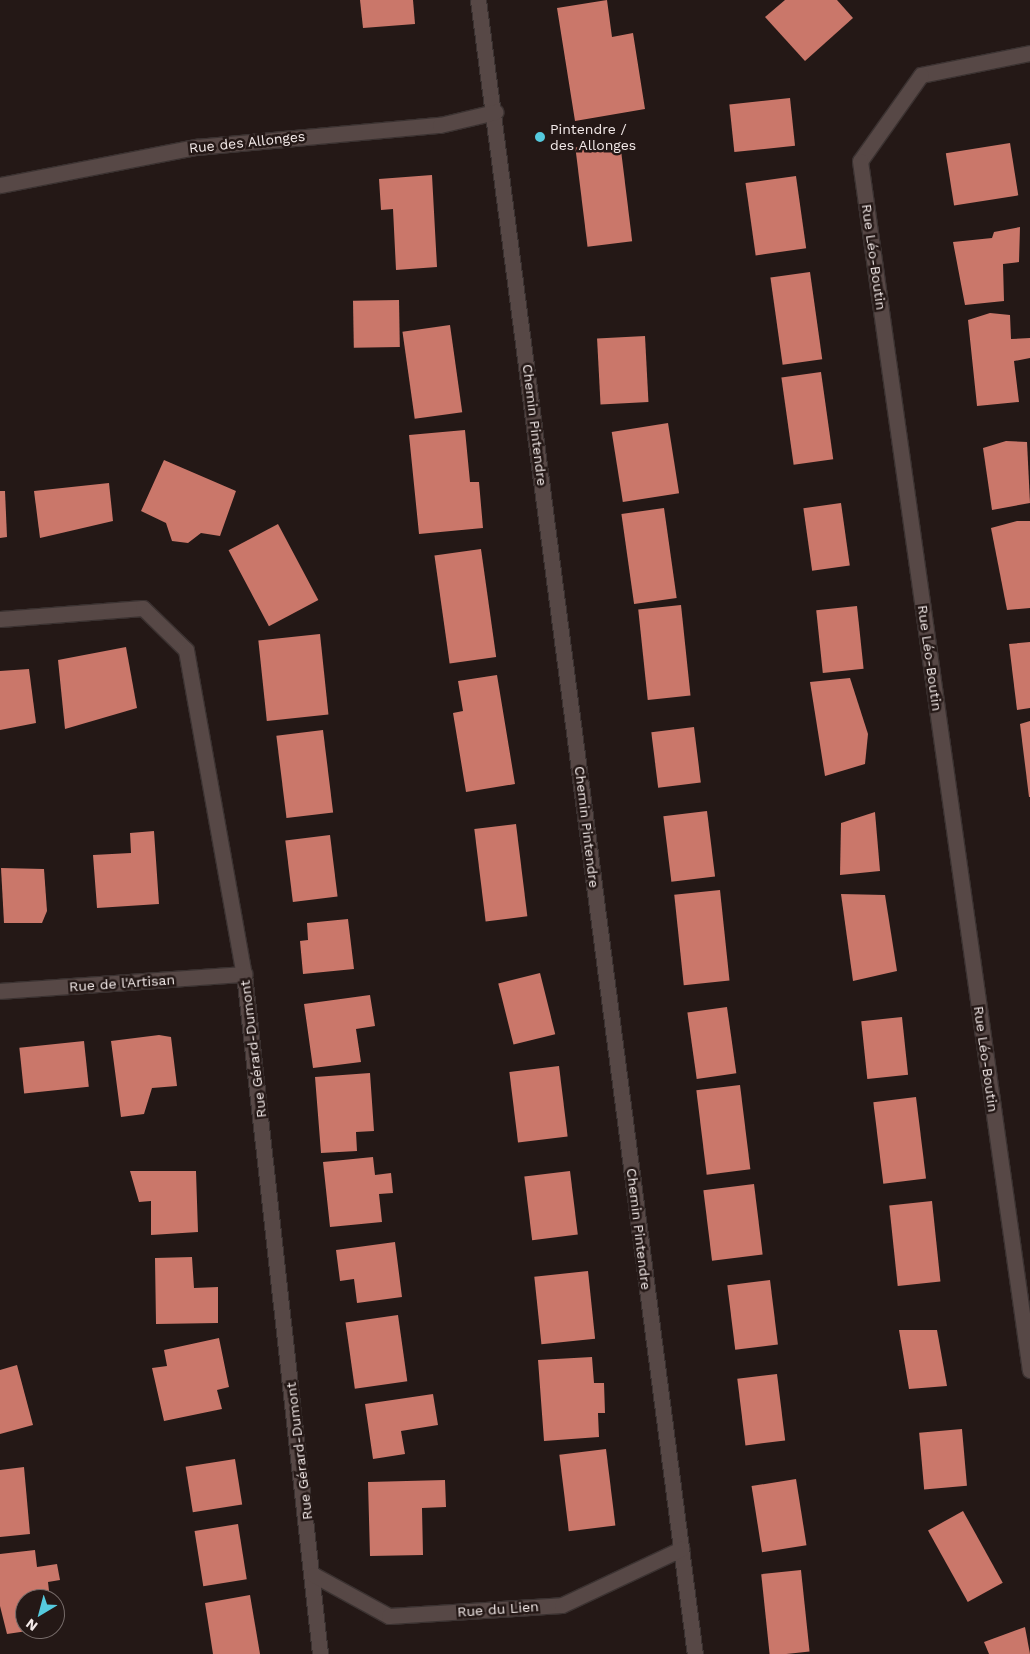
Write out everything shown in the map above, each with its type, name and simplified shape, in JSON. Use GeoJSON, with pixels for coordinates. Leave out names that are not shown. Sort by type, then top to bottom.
{"type":"FeatureCollection","features":[{"type":"Feature","properties":{"kind":"street","name":"Chemin Pintendre"},"geometry":{"type":"LineString","coordinates":[[478,0],[495,112],[695,1654]]}},
{"type":"Feature","properties":{"kind":"street","name":"Rue Léo-Boutin"},"geometry":{"type":"LineString","coordinates":[[1030,53],[921,75],[860,161],[1030,1370]]}},
{"type":"Feature","properties":{"kind":"street","name":"Rue des Allonges"},"geometry":{"type":"LineString","coordinates":[[0,184],[196,146],[440,125],[495,112]]}},
{"type":"Feature","properties":{"kind":"street","name":"Rue Gérard-Dumont"},"geometry":{"type":"LineString","coordinates":[[0,619],[143,608],[186,650],[244,974],[314,1575],[320,1654]]}},
{"type":"Feature","properties":{"kind":"street","name":"Rue de l'Artisan"},"geometry":{"type":"LineString","coordinates":[[0,992],[244,974]]}},
{"type":"Feature","properties":{"kind":"street","name":"Rue du Lien"},"geometry":{"type":"LineString","coordinates":[[314,1575],[389,1616],[562,1605],[681,1549]]}},
{"type":"Feature","properties":{"kind":"building"},"geometry":{"type":"Polygon","coordinates":[[[360,0],[413,0],[415,24],[363,28],[360,0]]]}},
{"type":"Feature","properties":{"kind":"building"},"geometry":{"type":"Polygon","coordinates":[[[607,0],[612,37],[633,33],[645,109],[575,121],[557,8],[607,0]]]}},
{"type":"Feature","properties":{"kind":"building"},"geometry":{"type":"Polygon","coordinates":[[[785,0],[837,0],[853,18],[805,61],[765,17],[785,0]]]}},
{"type":"Feature","properties":{"kind":"building"},"geometry":{"type":"Polygon","coordinates":[[[790,98],[795,146],[734,152],[729,104],[790,98]]]}},
{"type":"Feature","properties":{"kind":"building"},"geometry":{"type":"Polygon","coordinates":[[[620,142],[632,241],[588,247],[575,147],[620,142]]]}},
{"type":"Feature","properties":{"kind":"building"},"geometry":{"type":"Polygon","coordinates":[[[1010,143],[1018,195],[954,206],[946,153],[1010,143]]]}},
{"type":"Feature","properties":{"kind":"building"},"geometry":{"type":"Polygon","coordinates":[[[432,175],[437,267],[396,270],[393,209],[381,210],[379,179],[432,175]]]}},
{"type":"Feature","properties":{"kind":"building"},"geometry":{"type":"Polygon","coordinates":[[[796,176],[806,248],[756,255],[745,183],[796,176]]]}},
{"type":"Feature","properties":{"kind":"building"},"geometry":{"type":"Polygon","coordinates":[[[1020,227],[1019,262],[1003,264],[1004,301],[965,305],[953,242],[992,238],[994,232],[1020,227]]]}},
{"type":"Feature","properties":{"kind":"building"},"geometry":{"type":"Polygon","coordinates":[[[810,272],[822,359],[783,365],[770,278],[810,272]]]}},
{"type":"Feature","properties":{"kind":"building"},"geometry":{"type":"Polygon","coordinates":[[[399,300],[400,347],[354,348],[353,301],[399,300]]]}},
{"type":"Feature","properties":{"kind":"building"},"geometry":{"type":"Polygon","coordinates":[[[990,313],[1010,315],[1011,339],[1030,338],[1030,358],[1014,361],[1019,402],[977,406],[968,320],[990,313]]]}},
{"type":"Feature","properties":{"kind":"building"},"geometry":{"type":"Polygon","coordinates":[[[450,325],[462,412],[415,419],[402,332],[450,325]]]}},
{"type":"Feature","properties":{"kind":"building"},"geometry":{"type":"Polygon","coordinates":[[[645,336],[648,402],[601,404],[597,339],[645,336]]]}},
{"type":"Feature","properties":{"kind":"building"},"geometry":{"type":"Polygon","coordinates":[[[821,372],[833,459],[794,465],[781,378],[821,372]]]}},
{"type":"Feature","properties":{"kind":"building"},"geometry":{"type":"Polygon","coordinates":[[[668,423],[679,493],[623,502],[612,432],[668,423]]]}},
{"type":"Feature","properties":{"kind":"building"},"geometry":{"type":"Polygon","coordinates":[[[465,430],[470,482],[479,482],[483,528],[419,534],[409,435],[465,430]]]}},
{"type":"Feature","properties":{"kind":"building"},"geometry":{"type":"Polygon","coordinates":[[[1006,441],[1027,442],[1030,503],[992,510],[983,448],[1006,441]]]}},
{"type":"Feature","properties":{"kind":"building"},"geometry":{"type":"Polygon","coordinates":[[[164,460],[236,491],[220,536],[201,533],[188,543],[172,541],[166,523],[141,511],[164,460]]]}},
{"type":"Feature","properties":{"kind":"building"},"geometry":{"type":"Polygon","coordinates":[[[109,483],[113,521],[40,538],[34,491],[109,483]]]}},
{"type":"Feature","properties":{"kind":"building"},"geometry":{"type":"Polygon","coordinates":[[[0,491],[5,491],[7,537],[0,538],[0,491]]]}},
{"type":"Feature","properties":{"kind":"building"},"geometry":{"type":"Polygon","coordinates":[[[841,503],[850,565],[812,571],[803,508],[841,503]]]}},
{"type":"Feature","properties":{"kind":"building"},"geometry":{"type":"Polygon","coordinates":[[[664,508],[677,598],[634,604],[621,514],[664,508]]]}},
{"type":"Feature","properties":{"kind":"building"},"geometry":{"type":"Polygon","coordinates":[[[1017,521],[1030,521],[1030,608],[1007,610],[991,528],[1017,521]]]}},
{"type":"Feature","properties":{"kind":"building"},"geometry":{"type":"Polygon","coordinates":[[[278,524],[318,600],[269,626],[229,550],[278,524]]]}},
{"type":"Feature","properties":{"kind":"building"},"geometry":{"type":"Polygon","coordinates":[[[481,549],[496,657],[450,663],[434,556],[481,549]]]}},
{"type":"Feature","properties":{"kind":"building"},"geometry":{"type":"Polygon","coordinates":[[[681,605],[691,696],[648,700],[638,609],[681,605]]]}},
{"type":"Feature","properties":{"kind":"building"},"geometry":{"type":"Polygon","coordinates":[[[857,606],[864,669],[823,673],[816,610],[857,606]]]}},
{"type":"Feature","properties":{"kind":"building"},"geometry":{"type":"Polygon","coordinates":[[[320,634],[328,715],[267,721],[258,640],[320,634]]]}},
{"type":"Feature","properties":{"kind":"building"},"geometry":{"type":"Polygon","coordinates":[[[1030,642],[1030,708],[1017,710],[1009,644],[1030,642]]]}},
{"type":"Feature","properties":{"kind":"building"},"geometry":{"type":"Polygon","coordinates":[[[126,647],[137,708],[65,729],[58,660],[126,647]]]}},
{"type":"Feature","properties":{"kind":"building"},"geometry":{"type":"Polygon","coordinates":[[[29,669],[36,723],[0,730],[0,671],[29,669]]]}},
{"type":"Feature","properties":{"kind":"building"},"geometry":{"type":"Polygon","coordinates":[[[497,675],[515,784],[466,792],[453,713],[463,711],[458,681],[497,675]]]}},
{"type":"Feature","properties":{"kind":"building"},"geometry":{"type":"Polygon","coordinates":[[[850,678],[868,734],[865,764],[825,776],[810,682],[850,678]]]}},
{"type":"Feature","properties":{"kind":"building"},"geometry":{"type":"Polygon","coordinates":[[[1030,721],[1030,797],[1029,797],[1020,724],[1030,721]]]}},
{"type":"Feature","properties":{"kind":"building"},"geometry":{"type":"Polygon","coordinates":[[[694,727],[701,783],[658,788],[651,732],[694,727]]]}},
{"type":"Feature","properties":{"kind":"building"},"geometry":{"type":"Polygon","coordinates":[[[323,730],[333,812],[286,818],[276,736],[323,730]]]}},
{"type":"Feature","properties":{"kind":"building"},"geometry":{"type":"Polygon","coordinates":[[[707,811],[715,877],[671,882],[663,816],[707,811]]]}},
{"type":"Feature","properties":{"kind":"building"},"geometry":{"type":"Polygon","coordinates":[[[875,812],[880,871],[840,875],[841,823],[875,812]]]}},
{"type":"Feature","properties":{"kind":"building"},"geometry":{"type":"Polygon","coordinates":[[[516,824],[527,916],[486,921],[474,829],[516,824]]]}},
{"type":"Feature","properties":{"kind":"building"},"geometry":{"type":"Polygon","coordinates":[[[154,831],[159,904],[97,908],[93,855],[131,853],[130,833],[154,831]]]}},
{"type":"Feature","properties":{"kind":"building"},"geometry":{"type":"Polygon","coordinates":[[[330,835],[338,897],[293,902],[285,840],[330,835]]]}},
{"type":"Feature","properties":{"kind":"building"},"geometry":{"type":"Polygon","coordinates":[[[1,868],[44,869],[47,911],[42,923],[4,923],[1,868]]]}},
{"type":"Feature","properties":{"kind":"building"},"geometry":{"type":"Polygon","coordinates":[[[720,890],[730,981],[684,985],[674,895],[720,890]]]}},
{"type":"Feature","properties":{"kind":"building"},"geometry":{"type":"Polygon","coordinates":[[[841,894],[885,895],[897,971],[853,981],[841,894]]]}},
{"type":"Feature","properties":{"kind":"building"},"geometry":{"type":"Polygon","coordinates":[[[348,919],[354,969],[303,974],[300,941],[308,940],[307,923],[348,919]]]}},
{"type":"Feature","properties":{"kind":"building"},"geometry":{"type":"Polygon","coordinates":[[[540,973],[555,1034],[514,1045],[498,983],[540,973]]]}},
{"type":"Feature","properties":{"kind":"building"},"geometry":{"type":"Polygon","coordinates":[[[370,995],[375,1026],[356,1029],[361,1062],[313,1068],[304,1004],[370,995]]]}},
{"type":"Feature","properties":{"kind":"building"},"geometry":{"type":"Polygon","coordinates":[[[727,1007],[736,1073],[697,1079],[687,1013],[727,1007]]]}},
{"type":"Feature","properties":{"kind":"building"},"geometry":{"type":"Polygon","coordinates":[[[902,1017],[908,1075],[867,1079],[861,1021],[902,1017]]]}},
{"type":"Feature","properties":{"kind":"building"},"geometry":{"type":"Polygon","coordinates":[[[159,1035],[171,1037],[177,1086],[152,1088],[144,1114],[121,1117],[111,1041],[159,1035]]]}},
{"type":"Feature","properties":{"kind":"building"},"geometry":{"type":"Polygon","coordinates":[[[84,1041],[89,1087],[24,1094],[19,1048],[84,1041]]]}},
{"type":"Feature","properties":{"kind":"building"},"geometry":{"type":"Polygon","coordinates":[[[559,1066],[568,1136],[518,1143],[509,1072],[559,1066]]]}},
{"type":"Feature","properties":{"kind":"building"},"geometry":{"type":"Polygon","coordinates":[[[370,1073],[374,1131],[356,1132],[357,1151],[321,1153],[315,1077],[370,1073]]]}},
{"type":"Feature","properties":{"kind":"building"},"geometry":{"type":"Polygon","coordinates":[[[740,1085],[750,1169],[707,1175],[696,1090],[740,1085]]]}},
{"type":"Feature","properties":{"kind":"building"},"geometry":{"type":"Polygon","coordinates":[[[916,1097],[926,1178],[883,1184],[873,1102],[916,1097]]]}},
{"type":"Feature","properties":{"kind":"building"},"geometry":{"type":"Polygon","coordinates":[[[373,1157],[375,1175],[391,1173],[393,1193],[379,1194],[382,1222],[330,1227],[323,1162],[373,1157]]]}},
{"type":"Feature","properties":{"kind":"building"},"geometry":{"type":"Polygon","coordinates":[[[130,1171],[196,1171],[198,1232],[151,1235],[151,1201],[139,1202],[130,1171]]]}},
{"type":"Feature","properties":{"kind":"building"},"geometry":{"type":"Polygon","coordinates":[[[570,1171],[578,1235],[532,1240],[524,1177],[570,1171]]]}},
{"type":"Feature","properties":{"kind":"building"},"geometry":{"type":"Polygon","coordinates":[[[754,1184],[763,1254],[712,1261],[703,1190],[754,1184]]]}},
{"type":"Feature","properties":{"kind":"building"},"geometry":{"type":"Polygon","coordinates":[[[932,1201],[940,1282],[898,1286],[889,1205],[932,1201]]]}},
{"type":"Feature","properties":{"kind":"building"},"geometry":{"type":"Polygon","coordinates":[[[395,1242],[402,1297],[357,1303],[354,1279],[340,1281],[336,1250],[395,1242]]]}},
{"type":"Feature","properties":{"kind":"building"},"geometry":{"type":"Polygon","coordinates":[[[192,1257],[194,1288],[218,1287],[218,1323],[156,1324],[155,1258],[192,1257]]]}},
{"type":"Feature","properties":{"kind":"building"},"geometry":{"type":"Polygon","coordinates":[[[588,1271],[595,1339],[541,1344],[534,1277],[588,1271]]]}},
{"type":"Feature","properties":{"kind":"building"},"geometry":{"type":"Polygon","coordinates":[[[770,1280],[778,1345],[735,1350],[727,1285],[770,1280]]]}},
{"type":"Feature","properties":{"kind":"building"},"geometry":{"type":"Polygon","coordinates":[[[398,1315],[407,1381],[355,1389],[346,1322],[398,1315]]]}},
{"type":"Feature","properties":{"kind":"building"},"geometry":{"type":"Polygon","coordinates":[[[899,1330],[937,1330],[947,1386],[909,1389],[899,1330]]]}},
{"type":"Feature","properties":{"kind":"building"},"geometry":{"type":"Polygon","coordinates":[[[219,1338],[229,1387],[217,1390],[222,1409],[164,1421],[152,1368],[167,1366],[164,1350],[219,1338]]]}},
{"type":"Feature","properties":{"kind":"building"},"geometry":{"type":"Polygon","coordinates":[[[592,1357],[594,1383],[604,1383],[605,1413],[598,1413],[599,1437],[544,1441],[538,1360],[592,1357]]]}},
{"type":"Feature","properties":{"kind":"building"},"geometry":{"type":"Polygon","coordinates":[[[17,1365],[33,1425],[0,1434],[0,1370],[17,1365]]]}},
{"type":"Feature","properties":{"kind":"building"},"geometry":{"type":"Polygon","coordinates":[[[777,1374],[785,1441],[745,1445],[737,1379],[777,1374]]]}},
{"type":"Feature","properties":{"kind":"building"},"geometry":{"type":"Polygon","coordinates":[[[433,1394],[438,1425],[401,1431],[405,1454],[373,1459],[365,1404],[433,1394]]]}},
{"type":"Feature","properties":{"kind":"building"},"geometry":{"type":"Polygon","coordinates":[[[962,1429],[967,1486],[924,1490],[919,1433],[962,1429]]]}},
{"type":"Feature","properties":{"kind":"building"},"geometry":{"type":"Polygon","coordinates":[[[606,1449],[615,1525],[569,1531],[559,1455],[606,1449]]]}},
{"type":"Feature","properties":{"kind":"building"},"geometry":{"type":"Polygon","coordinates":[[[235,1459],[242,1504],[193,1512],[186,1467],[235,1459]]]}},
{"type":"Feature","properties":{"kind":"building"},"geometry":{"type":"Polygon","coordinates":[[[24,1467],[30,1534],[0,1537],[0,1470],[24,1467]]]}},
{"type":"Feature","properties":{"kind":"building"},"geometry":{"type":"Polygon","coordinates":[[[796,1479],[806,1545],[762,1552],[752,1486],[796,1479]]]}},
{"type":"Feature","properties":{"kind":"building"},"geometry":{"type":"Polygon","coordinates":[[[445,1480],[446,1507],[422,1508],[423,1555],[370,1556],[368,1482],[445,1480]]]}},
{"type":"Feature","properties":{"kind":"building"},"geometry":{"type":"Polygon","coordinates":[[[963,1511],[1003,1583],[968,1602],[928,1530],[963,1511]]]}},
{"type":"Feature","properties":{"kind":"building"},"geometry":{"type":"Polygon","coordinates":[[[238,1524],[247,1579],[203,1586],[195,1531],[238,1524]]]}},
{"type":"Feature","properties":{"kind":"building"},"geometry":{"type":"Polygon","coordinates":[[[35,1550],[37,1567],[57,1564],[60,1580],[48,1582],[49,1589],[15,1589],[15,1633],[7,1634],[0,1606],[0,1554],[35,1550]]]}},
{"type":"Feature","properties":{"kind":"building"},"geometry":{"type":"Polygon","coordinates":[[[801,1570],[810,1652],[770,1654],[761,1574],[801,1570]]]}},
{"type":"Feature","properties":{"kind":"building"},"geometry":{"type":"Polygon","coordinates":[[[250,1595],[260,1654],[213,1654],[205,1603],[250,1595]]]}},
{"type":"Feature","properties":{"kind":"building"},"geometry":{"type":"Polygon","coordinates":[[[1025,1627],[1030,1654],[989,1654],[984,1642],[1025,1627]]]}},
{"type":"Feature","properties":{"kind":"place","name":"Pintendre / des Allonges"},"geometry":{"type":"Point","coordinates":[540,137]}}]}
